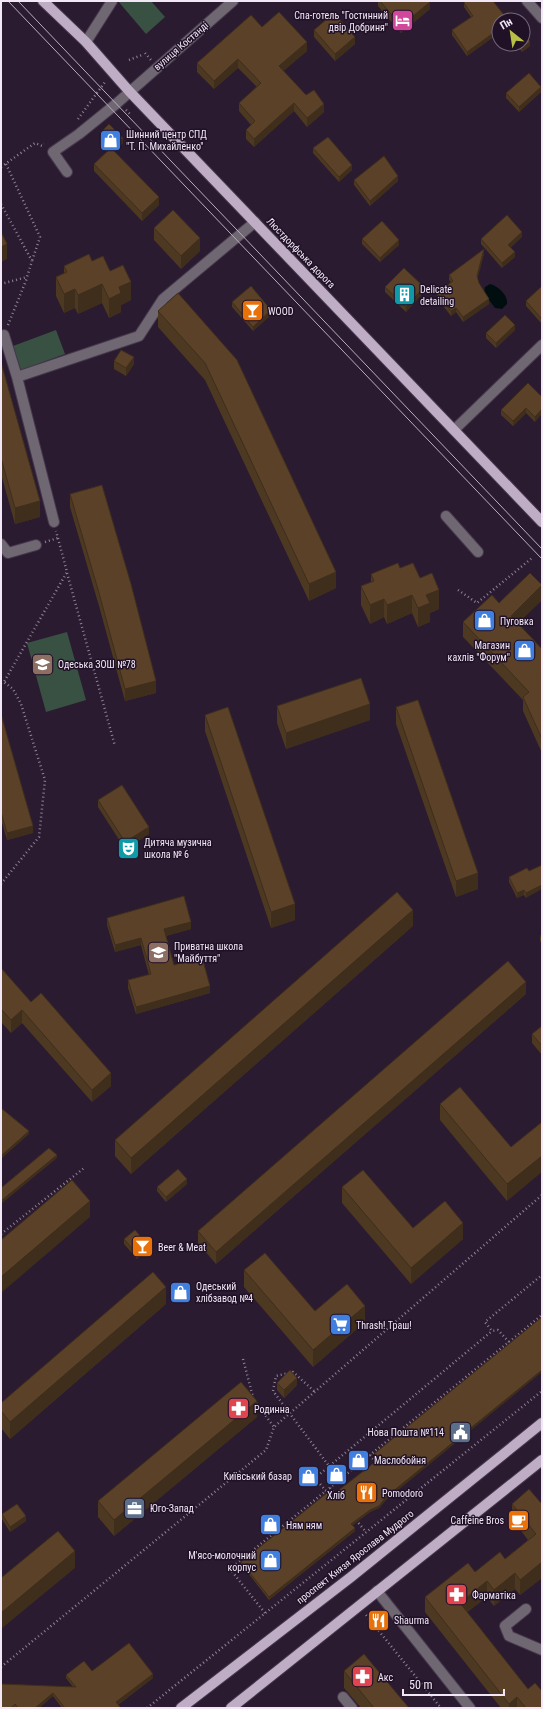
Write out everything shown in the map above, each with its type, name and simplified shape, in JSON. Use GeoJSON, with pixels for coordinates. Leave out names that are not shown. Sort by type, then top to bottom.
{"type":"FeatureCollection","features":[{"type":"Feature","properties":{"kind":"main road","name":"Люстдорфська дорога"},"geometry":{"type":"LineString","coordinates":[[43,1],[86,42],[129,91],[542,522]]}},
{"type":"Feature","properties":{"kind":"main road","name":"проспект Князя Ярослава Мудрого"},"geometry":{"type":"LineString","coordinates":[[181,1708],[351,1577],[542,1423]]}},
{"type":"Feature","properties":{"kind":"main road"},"geometry":{"type":"LineString","coordinates":[[231,1708],[542,1460]]}},
{"type":"Feature","properties":{"kind":"street"},"geometry":{"type":"LineString","coordinates":[[86,42],[112,1]]}},
{"type":"Feature","properties":{"kind":"street","name":"вулиця Костанді"},"geometry":{"type":"LineString","coordinates":[[67,172],[53,152],[79,134],[233,1]]}},
{"type":"Feature","properties":{"kind":"street"},"geometry":{"type":"LineString","coordinates":[[527,1],[542,18]]}},
{"type":"Feature","properties":{"kind":"street"},"geometry":{"type":"LineString","coordinates":[[17,377],[139,336],[163,299],[255,222]]}},
{"type":"Feature","properties":{"kind":"street"},"geometry":{"type":"LineString","coordinates":[[4,335],[17,377],[54,522]]}},
{"type":"Feature","properties":{"kind":"street"},"geometry":{"type":"LineString","coordinates":[[454,430],[542,345]]}},
{"type":"Feature","properties":{"kind":"street"},"geometry":{"type":"LineString","coordinates":[[446,516],[478,552]]}},
{"type":"Feature","properties":{"kind":"street"},"geometry":{"type":"LineString","coordinates":[[1,544],[8,553],[36,545]]}},
{"type":"Feature","properties":{"kind":"street"},"geometry":{"type":"LineString","coordinates":[[377,1591],[470,1708]]}},
{"type":"Feature","properties":{"kind":"street"},"geometry":{"type":"LineString","coordinates":[[526,1609],[505,1626],[509,1636],[542,1650]]}},
{"type":"Feature","properties":{"kind":"street"},"geometry":{"type":"LineString","coordinates":[[343,1696],[352,1708]]}},
{"type":"Feature","properties":{"kind":"path"},"geometry":{"type":"LineString","coordinates":[[129,60],[144,54],[151,60]]}},
{"type":"Feature","properties":{"kind":"path"},"geometry":{"type":"LineString","coordinates":[[77,120],[105,82]]}},
{"type":"Feature","properties":{"kind":"path"},"geometry":{"type":"LineString","coordinates":[[1,167],[35,143],[42,146],[48,142]]}},
{"type":"Feature","properties":{"kind":"path"},"geometry":{"type":"LineString","coordinates":[[4,335],[27,277],[40,237],[6,164]]}},
{"type":"Feature","properties":{"kind":"path"},"geometry":{"type":"LineString","coordinates":[[1,204],[32,261]]}},
{"type":"Feature","properties":{"kind":"path"},"geometry":{"type":"LineString","coordinates":[[1,284],[27,277]]}},
{"type":"Feature","properties":{"kind":"path"},"geometry":{"type":"LineString","coordinates":[[54,522],[66,572],[115,746]]}},
{"type":"Feature","properties":{"kind":"path"},"geometry":{"type":"LineString","coordinates":[[458,590],[477,603],[532,558]]}},
{"type":"Feature","properties":{"kind":"path"},"geometry":{"type":"LineString","coordinates":[[1,884],[39,837],[45,780],[20,704],[13,689],[2,682],[66,572]]}},
{"type":"Feature","properties":{"kind":"path"},"geometry":{"type":"LineString","coordinates":[[1,1234],[84,1168]]}},
{"type":"Feature","properties":{"kind":"path"},"geometry":{"type":"LineString","coordinates":[[1,1667],[266,1450],[274,1426],[542,1195]]}},
{"type":"Feature","properties":{"kind":"path"},"geometry":{"type":"LineString","coordinates":[[492,1331],[485,1322],[542,1275]]}},
{"type":"Feature","properties":{"kind":"path"},"geometry":{"type":"LineString","coordinates":[[265,1613],[230,1569],[542,1315]]}},
{"type":"Feature","properties":{"kind":"path"},"geometry":{"type":"LineString","coordinates":[[326,1491],[315,1478],[492,1331],[498,1330],[509,1342]]}},
{"type":"Feature","properties":{"kind":"path"},"geometry":{"type":"LineString","coordinates":[[243,1359],[254,1400],[274,1426]]}},
{"type":"Feature","properties":{"kind":"path"},"geometry":{"type":"LineString","coordinates":[[314,1391],[293,1372],[276,1376],[273,1391],[329,1466]]}},
{"type":"Feature","properties":{"kind":"path"},"geometry":{"type":"LineString","coordinates":[[147,1708],[542,1391]]}},
{"type":"Feature","properties":{"kind":"path"},"geometry":{"type":"LineString","coordinates":[[370,1455],[379,1466]]}},
{"type":"Feature","properties":{"kind":"path"},"geometry":{"type":"LineString","coordinates":[[393,1483],[406,1500]]}},
{"type":"Feature","properties":{"kind":"path"},"geometry":{"type":"LineString","coordinates":[[330,1488],[339,1499]]}},
{"type":"Feature","properties":{"kind":"path"},"geometry":{"type":"LineString","coordinates":[[352,1516],[366,1532]]}},
{"type":"Feature","properties":{"kind":"path"},"geometry":{"type":"LineString","coordinates":[[358,1606],[441,1708]]}},
{"type":"Feature","properties":{"kind":"green space"},"geometry":{"type":"Polygon","coordinates":[[[118,1],[151,1],[165,17],[146,34],[118,1]]]}},
{"type":"Feature","properties":{"kind":"green space"},"geometry":{"type":"Polygon","coordinates":[[[56,330],[65,354],[21,370],[13,346],[56,330]]]}},
{"type":"Feature","properties":{"kind":"green space"},"geometry":{"type":"Polygon","coordinates":[[[67,632],[86,700],[46,712],[27,643],[67,632]]]}},
{"type":"Feature","properties":{"kind":"shaded area"},"geometry":{"type":"Polygon","coordinates":[[[490,284],[499,289],[506,297],[507,304],[502,309],[495,308],[484,293],[485,287],[490,284]]]}},
{"type":"Feature","properties":{"kind":"building","name":"Спа-готель \"Гостинний двір Добриня\""},"geometry":{"type":"Polygon","coordinates":[[[380,1],[429,1],[430,2],[401,26],[380,1]]]}},
{"type":"Feature","properties":{"kind":"building"},"geometry":{"type":"Polygon","coordinates":[[[466,1],[493,1],[502,12],[491,12],[491,35],[467,52],[452,30],[473,16],[464,3],[466,1]]]}},
{"type":"Feature","properties":{"kind":"building"},"geometry":{"type":"Polygon","coordinates":[[[279,12],[307,42],[279,66],[306,95],[314,90],[324,104],[307,118],[294,103],[254,139],[246,130],[255,121],[239,103],[261,83],[238,59],[214,81],[197,63],[251,15],[262,27],[279,12]]]}},
{"type":"Feature","properties":{"kind":"building"},"geometry":{"type":"Polygon","coordinates":[[[334,13],[355,37],[335,54],[314,30],[334,13]]]}},
{"type":"Feature","properties":{"kind":"building"},"geometry":{"type":"Polygon","coordinates":[[[529,73],[541,87],[519,107],[506,93],[529,73]]]}},
{"type":"Feature","properties":{"kind":"building"},"geometry":{"type":"Polygon","coordinates":[[[109,124],[123,138],[113,147],[100,133],[109,124]]]}},
{"type":"Feature","properties":{"kind":"building"},"geometry":{"type":"Polygon","coordinates":[[[328,137],[352,165],[339,177],[313,148],[328,137]]]}},
{"type":"Feature","properties":{"kind":"building"},"geometry":{"type":"Polygon","coordinates":[[[111,148],[159,197],[142,213],[94,164],[111,148]]]}},
{"type":"Feature","properties":{"kind":"building"},"geometry":{"type":"Polygon","coordinates":[[[384,156],[398,176],[370,201],[354,180],[384,156]]]}},
{"type":"Feature","properties":{"kind":"building"},"geometry":{"type":"Polygon","coordinates":[[[173,210],[200,238],[181,256],[154,228],[173,210]]]}},
{"type":"Feature","properties":{"kind":"building"},"geometry":{"type":"Polygon","coordinates":[[[507,215],[522,232],[508,245],[515,252],[502,263],[481,239],[507,215]]]}},
{"type":"Feature","properties":{"kind":"building"},"geometry":{"type":"Polygon","coordinates":[[[382,221],[399,240],[380,258],[362,239],[382,221]]]}},
{"type":"Feature","properties":{"kind":"building"},"geometry":{"type":"Polygon","coordinates":[[[1,232],[7,244],[1,247],[1,232]]]}},
{"type":"Feature","properties":{"kind":"building"},"geometry":{"type":"Polygon","coordinates":[[[484,249],[477,276],[479,283],[489,299],[463,317],[456,308],[451,311],[437,293],[453,281],[449,275],[484,249]]]}},
{"type":"Feature","properties":{"kind":"building"},"geometry":{"type":"Polygon","coordinates":[[[89,254],[92,261],[103,256],[110,271],[123,265],[131,282],[119,287],[121,293],[109,299],[102,284],[78,295],[75,289],[64,294],[56,277],[67,272],[64,266],[89,254]]]}},
{"type":"Feature","properties":{"kind":"building","name":"Delicate detailing"},"geometry":{"type":"Polygon","coordinates":[[[404,268],[424,287],[406,307],[385,287],[404,268]]]}},
{"type":"Feature","properties":{"kind":"building","name":"WOOD"},"geometry":{"type":"Polygon","coordinates":[[[251,286],[271,310],[253,327],[232,302],[251,286]]]}},
{"type":"Feature","properties":{"kind":"building"},"geometry":{"type":"Polygon","coordinates":[[[542,286],[542,318],[541,318],[526,301],[542,286]]]}},
{"type":"Feature","properties":{"kind":"building"},"geometry":{"type":"Polygon","coordinates":[[[178,293],[237,360],[336,572],[309,584],[205,363],[158,311],[178,293]]]}},
{"type":"Feature","properties":{"kind":"building"},"geometry":{"type":"Polygon","coordinates":[[[505,315],[515,325],[496,343],[486,333],[505,315]]]}},
{"type":"Feature","properties":{"kind":"building"},"geometry":{"type":"Polygon","coordinates":[[[121,350],[134,357],[126,368],[114,361],[121,350]]]}},
{"type":"Feature","properties":{"kind":"building"},"geometry":{"type":"Polygon","coordinates":[[[1,362],[40,501],[15,508],[1,458],[1,362]]]}},
{"type":"Feature","properties":{"kind":"building"},"geometry":{"type":"Polygon","coordinates":[[[528,383],[542,397],[542,409],[535,417],[526,408],[513,421],[501,410],[528,383]]]}},
{"type":"Feature","properties":{"kind":"building"},"geometry":{"type":"Polygon","coordinates":[[[102,485],[131,584],[156,681],[125,689],[70,494],[102,485]]]}},
{"type":"Feature","properties":{"kind":"building"},"geometry":{"type":"Polygon","coordinates":[[[398,563],[400,568],[413,563],[420,578],[432,573],[439,590],[426,595],[430,603],[418,608],[412,595],[387,605],[384,599],[370,605],[361,586],[374,581],[371,574],[398,563]]]}},
{"type":"Feature","properties":{"kind":"building"},"geometry":{"type":"Polygon","coordinates":[[[530,573],[542,585],[511,616],[542,649],[542,739],[523,697],[529,692],[463,622],[492,595],[499,603],[530,573]]]}},
{"type":"Feature","properties":{"kind":"building"},"geometry":{"type":"Polygon","coordinates":[[[361,678],[370,704],[286,733],[277,706],[361,678]]]}},
{"type":"Feature","properties":{"kind":"building"},"geometry":{"type":"Polygon","coordinates":[[[418,700],[478,873],[456,881],[396,707],[418,700]]]}},
{"type":"Feature","properties":{"kind":"building"},"geometry":{"type":"Polygon","coordinates":[[[228,707],[295,904],[271,912],[205,715],[228,707]]]}},
{"type":"Feature","properties":{"kind":"building"},"geometry":{"type":"Polygon","coordinates":[[[1,714],[33,826],[7,833],[1,812],[1,714]]]}},
{"type":"Feature","properties":{"kind":"building"},"geometry":{"type":"Polygon","coordinates":[[[122,785],[149,827],[125,842],[98,800],[122,785]]]}},
{"type":"Feature","properties":{"kind":"building"},"geometry":{"type":"Polygon","coordinates":[[[542,865],[542,885],[526,893],[524,890],[517,893],[509,877],[527,868],[529,871],[542,865]]]}},
{"type":"Feature","properties":{"kind":"building"},"geometry":{"type":"Polygon","coordinates":[[[397,892],[413,910],[131,1158],[115,1140],[397,892]]]}},
{"type":"Feature","properties":{"kind":"building"},"geometry":{"type":"Polygon","coordinates":[[[184,896],[191,922],[164,929],[174,965],[202,957],[210,986],[136,1007],[128,980],[151,974],[141,938],[115,945],[107,918],[184,896]]]}},
{"type":"Feature","properties":{"kind":"building"},"geometry":{"type":"Polygon","coordinates":[[[508,961],[526,982],[216,1252],[198,1231],[508,961]]]}},
{"type":"Feature","properties":{"kind":"building"},"geometry":{"type":"Polygon","coordinates":[[[1,968],[31,1002],[41,993],[111,1073],[92,1090],[22,1010],[11,1020],[1,1009],[1,968]]]}},
{"type":"Feature","properties":{"kind":"building"},"geometry":{"type":"Polygon","coordinates":[[[542,1026],[542,1046],[532,1034],[542,1026]]]}},
{"type":"Feature","properties":{"kind":"building"},"geometry":{"type":"Polygon","coordinates":[[[460,1087],[511,1147],[542,1122],[542,1156],[507,1184],[440,1104],[460,1087]]]}},
{"type":"Feature","properties":{"kind":"building"},"geometry":{"type":"Polygon","coordinates":[[[1,1108],[29,1131],[1,1156],[1,1108]]]}},
{"type":"Feature","properties":{"kind":"building"},"geometry":{"type":"Polygon","coordinates":[[[49,1148],[57,1155],[1,1201],[1,1188],[49,1148]]]}},
{"type":"Feature","properties":{"kind":"building"},"geometry":{"type":"Polygon","coordinates":[[[178,1169],[187,1179],[166,1197],[157,1187],[178,1169]]]}},
{"type":"Feature","properties":{"kind":"building"},"geometry":{"type":"Polygon","coordinates":[[[363,1170],[413,1228],[445,1201],[463,1223],[411,1268],[342,1187],[363,1170]]]}},
{"type":"Feature","properties":{"kind":"building"},"geometry":{"type":"Polygon","coordinates":[[[72,1180],[90,1201],[1,1277],[1,1240],[72,1180]]]}},
{"type":"Feature","properties":{"kind":"building"},"geometry":{"type":"Polygon","coordinates":[[[135,1230],[148,1245],[137,1254],[124,1239],[135,1230]]]}},
{"type":"Feature","properties":{"kind":"building"},"geometry":{"type":"Polygon","coordinates":[[[265,1253],[315,1311],[347,1284],[365,1306],[313,1350],[244,1270],[265,1253]]]}},
{"type":"Feature","properties":{"kind":"building"},"geometry":{"type":"Polygon","coordinates":[[[153,1272],[166,1287],[10,1422],[1,1411],[1,1403],[153,1272]]]}},
{"type":"Feature","properties":{"kind":"building"},"geometry":{"type":"Polygon","coordinates":[[[542,1317],[542,1370],[386,1497],[379,1506],[370,1510],[351,1524],[355,1528],[269,1597],[241,1562],[327,1493],[330,1497],[379,1459],[374,1454],[542,1317]]]}},
{"type":"Feature","properties":{"kind":"building"},"geometry":{"type":"Polygon","coordinates":[[[290,1370],[297,1378],[284,1390],[277,1383],[290,1370]]]}},
{"type":"Feature","properties":{"kind":"building"},"geometry":{"type":"Polygon","coordinates":[[[241,1382],[257,1401],[114,1520],[98,1501],[241,1382]]]}},
{"type":"Feature","properties":{"kind":"building"},"geometry":{"type":"Polygon","coordinates":[[[529,1489],[542,1503],[542,1562],[520,1580],[515,1573],[494,1590],[487,1581],[460,1603],[528,1689],[535,1683],[542,1691],[542,1708],[526,1708],[517,1697],[509,1704],[425,1597],[468,1563],[475,1572],[500,1552],[505,1559],[536,1534],[512,1504],[529,1489]]]}},
{"type":"Feature","properties":{"kind":"building"},"geometry":{"type":"Polygon","coordinates":[[[17,1504],[26,1516],[10,1527],[2,1514],[17,1504]]]}},
{"type":"Feature","properties":{"kind":"building"},"geometry":{"type":"Polygon","coordinates":[[[58,1531],[75,1551],[1,1613],[1,1578],[58,1531]]]}},
{"type":"Feature","properties":{"kind":"building"},"geometry":{"type":"Polygon","coordinates":[[[129,1643],[153,1674],[116,1702],[121,1708],[65,1708],[53,1693],[35,1708],[18,1708],[15,1704],[11,1708],[1,1707],[1,1684],[76,1687],[66,1675],[84,1661],[92,1671],[129,1643]]]}},
{"type":"Feature","properties":{"kind":"building"},"geometry":{"type":"Polygon","coordinates":[[[364,1654],[409,1708],[374,1708],[344,1671],[364,1654]]]}},
{"type":"Feature","properties":{"kind":"tram line"},"geometry":{"type":"LineString","coordinates":[[8,1],[542,559]]}},
{"type":"Feature","properties":{"kind":"tram line"},"geometry":{"type":"LineString","coordinates":[[18,1],[542,549]]}},
{"type":"Feature","properties":{"kind":"place","name":"Спа-готель \"Гостинний двір Добриня\""},"geometry":{"type":"Point","coordinates":[403,21]}},
{"type":"Feature","properties":{"kind":"place","name":"Шинний центр СПД \"Т. П. Михайленко\""},"geometry":{"type":"Point","coordinates":[111,140]}},
{"type":"Feature","properties":{"kind":"place","name":"Delicate detailing"},"geometry":{"type":"Point","coordinates":[405,295]}},
{"type":"Feature","properties":{"kind":"place","name":"WOOD"},"geometry":{"type":"Point","coordinates":[252,311]}},
{"type":"Feature","properties":{"kind":"place","name":"Пуговка"},"geometry":{"type":"Point","coordinates":[485,621]}},
{"type":"Feature","properties":{"kind":"place","name":"Магазин кахлів \"Форум\""},"geometry":{"type":"Point","coordinates":[525,651]}},
{"type":"Feature","properties":{"kind":"place","name":"Одеська ЗОШ №78"},"geometry":{"type":"Point","coordinates":[42,664]}},
{"type":"Feature","properties":{"kind":"place","name":"Дитяча музична школа № 6"},"geometry":{"type":"Point","coordinates":[129,848]}},
{"type":"Feature","properties":{"kind":"place","name":"Приватна школа \"Майбуття\""},"geometry":{"type":"Point","coordinates":[159,952]}},
{"type":"Feature","properties":{"kind":"place","name":"Beer & Meat"},"geometry":{"type":"Point","coordinates":[143,1247]}},
{"type":"Feature","properties":{"kind":"place","name":"Одеський хлібзавод №4"},"geometry":{"type":"Point","coordinates":[181,1292]}},
{"type":"Feature","properties":{"kind":"place","name":"Thrash! Траш!"},"geometry":{"type":"Point","coordinates":[341,1325]}},
{"type":"Feature","properties":{"kind":"place","name":"Родинна"},"geometry":{"type":"Point","coordinates":[238,1409]}},
{"type":"Feature","properties":{"kind":"place","name":"Нова Пошта №114"},"geometry":{"type":"Point","coordinates":[460,1432]}},
{"type":"Feature","properties":{"kind":"place","name":"Маслобойня"},"geometry":{"type":"Point","coordinates":[359,1460]}},
{"type":"Feature","properties":{"kind":"place","name":"Хліб"},"geometry":{"type":"Point","coordinates":[336,1475]}},
{"type":"Feature","properties":{"kind":"place","name":"Київський базар"},"geometry":{"type":"Point","coordinates":[308,1476]}},
{"type":"Feature","properties":{"kind":"place","name":"Pomodoro"},"geometry":{"type":"Point","coordinates":[367,1493]}},
{"type":"Feature","properties":{"kind":"place","name":"Юго-Запад"},"geometry":{"type":"Point","coordinates":[134,1508]}},
{"type":"Feature","properties":{"kind":"place","name":"Caffeine Bros"},"geometry":{"type":"Point","coordinates":[519,1520]}},
{"type":"Feature","properties":{"kind":"place","name":"Ням ням"},"geometry":{"type":"Point","coordinates":[270,1525]}},
{"type":"Feature","properties":{"kind":"place","name":"М'ясо-молочний корпус"},"geometry":{"type":"Point","coordinates":[271,1561]}},
{"type":"Feature","properties":{"kind":"place","name":"Фарматіка"},"geometry":{"type":"Point","coordinates":[457,1595]}},
{"type":"Feature","properties":{"kind":"place","name":"Shaurma"},"geometry":{"type":"Point","coordinates":[379,1620]}},
{"type":"Feature","properties":{"kind":"place","name":"Акс"},"geometry":{"type":"Point","coordinates":[363,1677]}}]}
